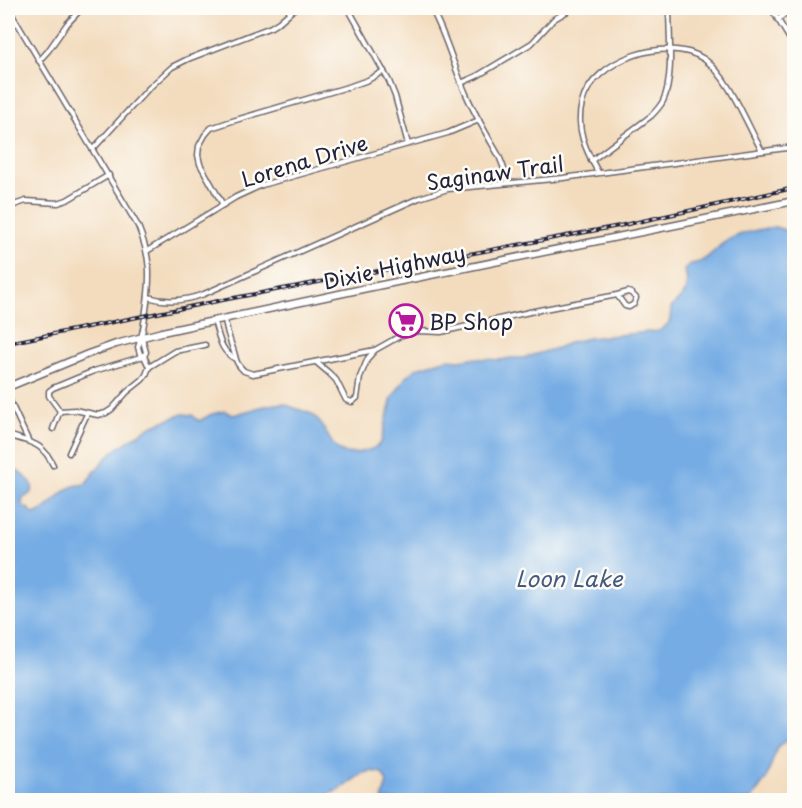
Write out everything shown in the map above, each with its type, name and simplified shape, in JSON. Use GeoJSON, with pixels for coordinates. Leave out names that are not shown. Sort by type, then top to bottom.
{"type":"FeatureCollection","features":[{"type":"Feature","properties":{"kind":"main road","name":"Dixie Highway"},"geometry":{"type":"LineString","coordinates":[[8,387],[116,344],[367,288],[795,201]]}},
{"type":"Feature","properties":{"kind":"street"},"geometry":{"type":"LineString","coordinates":[[8,8],[138,226],[147,251],[150,270],[142,338],[138,348],[149,367]]}},
{"type":"Feature","properties":{"kind":"street"},"geometry":{"type":"LineString","coordinates":[[39,61],[82,8]]}},
{"type":"Feature","properties":{"kind":"street"},"geometry":{"type":"LineString","coordinates":[[93,149],[148,89],[172,67],[271,27],[295,8]]}},
{"type":"Feature","properties":{"kind":"street"},"geometry":{"type":"LineString","coordinates":[[348,8],[384,71],[395,96],[408,144]]}},
{"type":"Feature","properties":{"kind":"street"},"geometry":{"type":"LineString","coordinates":[[431,8],[444,32],[461,83],[478,120],[504,166],[508,183]]}},
{"type":"Feature","properties":{"kind":"street"},"geometry":{"type":"LineString","coordinates":[[461,83],[532,43],[554,19],[573,8]]}},
{"type":"Feature","properties":{"kind":"street"},"geometry":{"type":"LineString","coordinates":[[591,160],[660,107],[670,71],[669,8]]}},
{"type":"Feature","properties":{"kind":"street"},"geometry":{"type":"LineString","coordinates":[[771,8],[795,46]]}},
{"type":"Feature","properties":{"kind":"street"},"geometry":{"type":"LineString","coordinates":[[778,20],[791,8]]}},
{"type":"Feature","properties":{"kind":"street"},"geometry":{"type":"LineString","coordinates":[[598,173],[586,149],[580,119],[581,105],[589,87],[595,79],[624,60],[654,50],[688,52],[703,58],[716,68],[762,151]]}},
{"type":"Feature","properties":{"kind":"street"},"geometry":{"type":"LineString","coordinates":[[223,205],[200,164],[198,155],[199,146],[211,128],[351,86],[384,71]]}},
{"type":"Feature","properties":{"kind":"street","name":"Lorena Drive"},"geometry":{"type":"LineString","coordinates":[[147,251],[236,197],[262,185],[448,132],[478,120]]}},
{"type":"Feature","properties":{"kind":"street","name":"Saginaw Trail"},"geometry":{"type":"LineString","coordinates":[[148,297],[155,300],[173,301],[194,298],[430,194],[448,189],[598,173],[795,147]]}},
{"type":"Feature","properties":{"kind":"street"},"geometry":{"type":"LineString","coordinates":[[8,207],[26,201],[58,203],[109,175]]}},
{"type":"Feature","properties":{"kind":"street"},"geometry":{"type":"LineString","coordinates":[[214,321],[223,349],[244,371],[253,374],[375,350],[400,336],[418,331],[441,332],[628,292],[636,298],[634,304],[629,307],[625,306],[617,295]]}},
{"type":"Feature","properties":{"kind":"street"},"geometry":{"type":"LineString","coordinates":[[225,319],[234,358]]}},
{"type":"Feature","properties":{"kind":"street"},"geometry":{"type":"LineString","coordinates":[[142,338],[146,352],[144,356]]}},
{"type":"Feature","properties":{"kind":"street"},"geometry":{"type":"LineString","coordinates":[[60,411],[75,410],[98,415],[112,409],[142,380],[149,367],[175,351],[205,345]]}},
{"type":"Feature","properties":{"kind":"street"},"geometry":{"type":"LineString","coordinates":[[315,362],[336,380],[346,400],[352,402],[357,398],[360,377],[368,358],[375,350]]}},
{"type":"Feature","properties":{"kind":"street"},"geometry":{"type":"LineString","coordinates":[[60,411],[50,396],[50,389],[94,371],[144,356]]}},
{"type":"Feature","properties":{"kind":"street"},"geometry":{"type":"LineString","coordinates":[[8,397],[28,441]]}},
{"type":"Feature","properties":{"kind":"street"},"geometry":{"type":"LineString","coordinates":[[53,429],[60,411]]}},
{"type":"Feature","properties":{"kind":"street"},"geometry":{"type":"LineString","coordinates":[[69,453],[87,414]]}},
{"type":"Feature","properties":{"kind":"street"},"geometry":{"type":"LineString","coordinates":[[8,435],[44,449],[53,465]]}},
{"type":"Feature","properties":{"kind":"water","name":"Loon Lake"},"geometry":{"type":"Polygon","coordinates":[[[775,227],[785,230],[794,238],[794,732],[776,751],[766,779],[751,800],[382,800],[387,782],[382,773],[371,771],[363,773],[339,790],[313,800],[219,800],[209,798],[203,800],[8,800],[8,466],[24,476],[32,485],[30,494],[22,501],[23,507],[29,509],[33,514],[44,510],[71,487],[85,484],[112,452],[151,426],[183,414],[192,415],[199,421],[212,414],[225,411],[233,415],[276,404],[288,405],[311,414],[320,422],[332,443],[343,452],[350,454],[369,450],[381,442],[392,398],[406,377],[417,368],[448,359],[523,358],[589,338],[659,331],[668,324],[671,308],[685,293],[687,279],[684,271],[688,265],[700,262],[736,236],[775,227]]]}},
{"type":"Feature","properties":{"kind":"railway"},"geometry":{"type":"LineString","coordinates":[[8,343],[228,299],[619,226],[794,188]]}},
{"type":"Feature","properties":{"kind":"place","name":"BP Shop"},"geometry":{"type":"Point","coordinates":[406,321]}}]}
